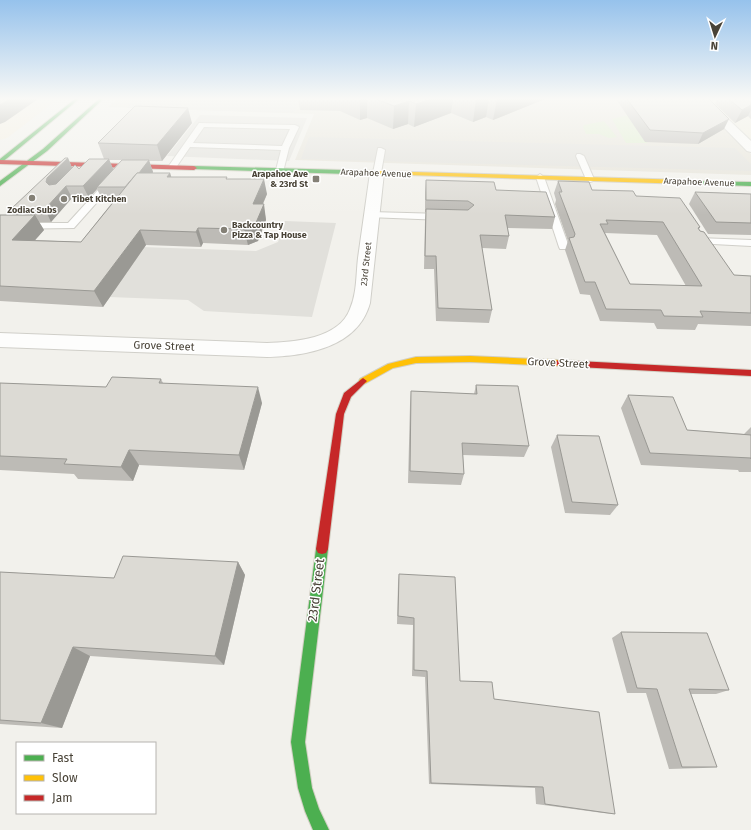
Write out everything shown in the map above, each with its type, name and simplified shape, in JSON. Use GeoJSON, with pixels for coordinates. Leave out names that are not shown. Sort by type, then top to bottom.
{"type":"FeatureCollection","features":[{"type":"Feature","properties":{"kind":"main road"},"geometry":{"type":"LineString","coordinates":[[0,162],[30,138]]}},
{"type":"Feature","properties":{"kind":"main road"},"geometry":{"type":"LineString","coordinates":[[0,184],[45,150],[58,138]]}},
{"type":"Feature","properties":{"kind":"main road","name":"Arapahoe Avenue"},"geometry":{"type":"LineString","coordinates":[[0,162],[751,184]]}},
{"type":"Feature","properties":{"kind":"main road","name":"Grove Street"},"geometry":{"type":"LineString","coordinates":[[368,377],[379,370],[403,361],[450,359],[751,373]]}},
{"type":"Feature","properties":{"kind":"main road","name":"23rd Street"},"geometry":{"type":"LineString","coordinates":[[321,830],[315,821],[299,762],[298,742],[323,531],[339,416],[347,396],[356,386],[368,377]]}},
{"type":"Feature","properties":{"kind":"street"},"geometry":{"type":"LineString","coordinates":[[741,138],[751,148]]}},
{"type":"Feature","properties":{"kind":"street","name":"23rd Street"},"geometry":{"type":"LineString","coordinates":[[327,340],[347,327],[357,316],[362,300],[371,215],[378,172]]}},
{"type":"Feature","properties":{"kind":"street","name":"Grove Street"},"geometry":{"type":"LineString","coordinates":[[0,340],[267,350],[294,349],[327,340]]}},
{"type":"Feature","properties":{"kind":"lane"},"geometry":{"type":"LineString","coordinates":[[172,167],[193,138]]}},
{"type":"Feature","properties":{"kind":"lane"},"geometry":{"type":"LineString","coordinates":[[280,170],[285,148],[290,138]]}},
{"type":"Feature","properties":{"kind":"lane"},"geometry":{"type":"LineString","coordinates":[[188,145],[285,148]]}},
{"type":"Feature","properties":{"kind":"lane"},"geometry":{"type":"LineString","coordinates":[[378,172],[381,150]]}},
{"type":"Feature","properties":{"kind":"lane"},"geometry":{"type":"LineString","coordinates":[[580,156],[590,179]]}},
{"type":"Feature","properties":{"kind":"lane"},"geometry":{"type":"LineString","coordinates":[[76,174],[85,165]]}},
{"type":"Feature","properties":{"kind":"lane"},"geometry":{"type":"LineString","coordinates":[[0,226],[67,227],[73,224],[125,166]]}},
{"type":"Feature","properties":{"kind":"lane"},"geometry":{"type":"LineString","coordinates":[[540,178],[564,247]]}},
{"type":"Feature","properties":{"kind":"lane"},"geometry":{"type":"LineString","coordinates":[[371,215],[450,218]]}},
{"type":"Feature","properties":{"kind":"lane"},"geometry":{"type":"LineString","coordinates":[[698,241],[751,243]]}},
{"type":"Feature","properties":{"kind":"shaded area"},"geometry":{"type":"Polygon","coordinates":[[[182,138],[299,138],[289,161],[167,156],[182,138]]]}},
{"type":"Feature","properties":{"kind":"shaded area"},"geometry":{"type":"Polygon","coordinates":[[[304,138],[735,138],[751,154],[751,175],[295,160],[304,138]]]}},
{"type":"Feature","properties":{"kind":"shaded area"},"geometry":{"type":"Polygon","coordinates":[[[309,138],[735,148],[751,164],[751,171],[301,159],[309,138]]]}},
{"type":"Feature","properties":{"kind":"shaded area"},"geometry":{"type":"Polygon","coordinates":[[[285,221],[336,223],[312,317],[204,311],[188,300],[109,297],[142,247],[256,251],[278,242],[285,221]]]}},
{"type":"Feature","properties":{"kind":"green space"},"geometry":{"type":"Polygon","coordinates":[[[623,138],[648,138],[647,143],[626,143],[623,138]]]}},
{"type":"Feature","properties":{"kind":"building"},"geometry":{"type":"Polygon","coordinates":[[[103,138],[163,138],[157,145],[98,143],[103,138]]]}},
{"type":"Feature","properties":{"kind":"building"},"geometry":{"type":"Polygon","coordinates":[[[65,158],[68,158],[47,178],[46,182],[49,185],[56,184],[75,165],[79,169],[89,159],[109,159],[83,186],[66,186],[45,209],[11,209],[65,158]]]}},
{"type":"Feature","properties":{"kind":"building"},"geometry":{"type":"Polygon","coordinates":[[[122,160],[149,160],[125,187],[97,187],[122,160]]]}},
{"type":"Feature","properties":{"kind":"building"},"geometry":{"type":"Polygon","coordinates":[[[137,173],[170,173],[167,177],[227,177],[226,179],[264,179],[253,204],[264,204],[255,225],[244,229],[198,228],[196,232],[140,230],[94,291],[0,286],[0,215],[35,215],[12,240],[81,242],[137,173]]]}},
{"type":"Feature","properties":{"kind":"building"},"geometry":{"type":"Polygon","coordinates":[[[426,180],[494,182],[496,190],[546,192],[555,217],[505,215],[509,236],[480,235],[492,310],[438,308],[436,256],[425,256],[426,209],[468,210],[474,205],[468,201],[426,200],[426,180]]]}},
{"type":"Feature","properties":{"kind":"building"},"geometry":{"type":"Polygon","coordinates":[[[558,181],[589,182],[592,190],[633,191],[636,196],[680,198],[700,227],[698,228],[700,231],[704,232],[734,275],[751,276],[751,313],[700,311],[703,317],[664,316],[661,310],[606,309],[595,282],[585,282],[569,238],[574,237],[575,234],[559,192],[562,192],[558,181]],[[606,220],[608,224],[600,224],[630,284],[702,286],[663,222],[606,220]]]}},
{"type":"Feature","properties":{"kind":"building"},"geometry":{"type":"Polygon","coordinates":[[[695,192],[751,194],[751,223],[716,222],[695,192]]]}},
{"type":"Feature","properties":{"kind":"building"},"geometry":{"type":"Polygon","coordinates":[[[112,377],[161,379],[159,383],[258,387],[239,455],[129,450],[121,467],[64,464],[67,459],[0,456],[0,383],[106,387],[112,377]]]}},
{"type":"Feature","properties":{"kind":"building"},"geometry":{"type":"Polygon","coordinates":[[[476,385],[518,386],[529,446],[462,443],[464,474],[410,471],[411,391],[477,394],[476,385]]]}},
{"type":"Feature","properties":{"kind":"building"},"geometry":{"type":"Polygon","coordinates":[[[628,395],[673,397],[687,430],[751,435],[751,458],[650,453],[628,395]]]}},
{"type":"Feature","properties":{"kind":"building"},"geometry":{"type":"Polygon","coordinates":[[[557,435],[599,436],[618,505],[572,502],[557,435]]]}},
{"type":"Feature","properties":{"kind":"building"},"geometry":{"type":"Polygon","coordinates":[[[123,556],[238,562],[215,656],[73,647],[41,723],[0,720],[0,572],[114,578],[123,556]]]}},
{"type":"Feature","properties":{"kind":"building"},"geometry":{"type":"Polygon","coordinates":[[[399,574],[455,577],[460,681],[492,682],[494,699],[599,712],[615,814],[545,804],[543,787],[431,783],[427,671],[414,670],[414,618],[398,616],[399,574]]]}},
{"type":"Feature","properties":{"kind":"building"},"geometry":{"type":"Polygon","coordinates":[[[621,632],[707,633],[729,690],[689,689],[717,767],[682,767],[657,689],[637,688],[621,632]]]}},
{"type":"Feature","properties":{"kind":"traffic: fast"},"geometry":{"type":"LineString","coordinates":[[0,162],[30,138]]}},
{"type":"Feature","properties":{"kind":"traffic: fast"},"geometry":{"type":"LineString","coordinates":[[0,184],[45,150],[58,138]]}},
{"type":"Feature","properties":{"kind":"traffic: fast"},"geometry":{"type":"LineString","coordinates":[[194,168],[379,173]]}},
{"type":"Feature","properties":{"kind":"traffic: fast"},"geometry":{"type":"LineString","coordinates":[[687,182],[751,184]]}},
{"type":"Feature","properties":{"kind":"traffic: fast"},"geometry":{"type":"LineString","coordinates":[[321,830],[312,811],[305,788],[298,742],[322,549]]}},
{"type":"Feature","properties":{"kind":"traffic: slow"},"geometry":{"type":"LineString","coordinates":[[379,173],[687,182]]}},
{"type":"Feature","properties":{"kind":"traffic: slow"},"geometry":{"type":"LineString","coordinates":[[363,381],[391,366],[416,360],[470,359],[558,363]]}},
{"type":"Feature","properties":{"kind":"traffic: jam"},"geometry":{"type":"LineString","coordinates":[[0,162],[194,168]]}},
{"type":"Feature","properties":{"kind":"traffic: jam"},"geometry":{"type":"LineString","coordinates":[[558,363],[751,373]]}},
{"type":"Feature","properties":{"kind":"traffic: jam"},"geometry":{"type":"LineString","coordinates":[[322,549],[340,414],[347,395],[363,381]]}},
{"type":"Feature","properties":{"kind":"place","name":"Arapahoe Ave & 23rd St"},"geometry":{"type":"Point","coordinates":[316,179]}},
{"type":"Feature","properties":{"kind":"place","name":"Zodiac Subs"},"geometry":{"type":"Point","coordinates":[32,198]}},
{"type":"Feature","properties":{"kind":"place","name":"Tibet Kitchen"},"geometry":{"type":"Point","coordinates":[64,199]}},
{"type":"Feature","properties":{"kind":"place","name":"Backcountry Pizza & Tap House"},"geometry":{"type":"Point","coordinates":[224,230]}}]}
